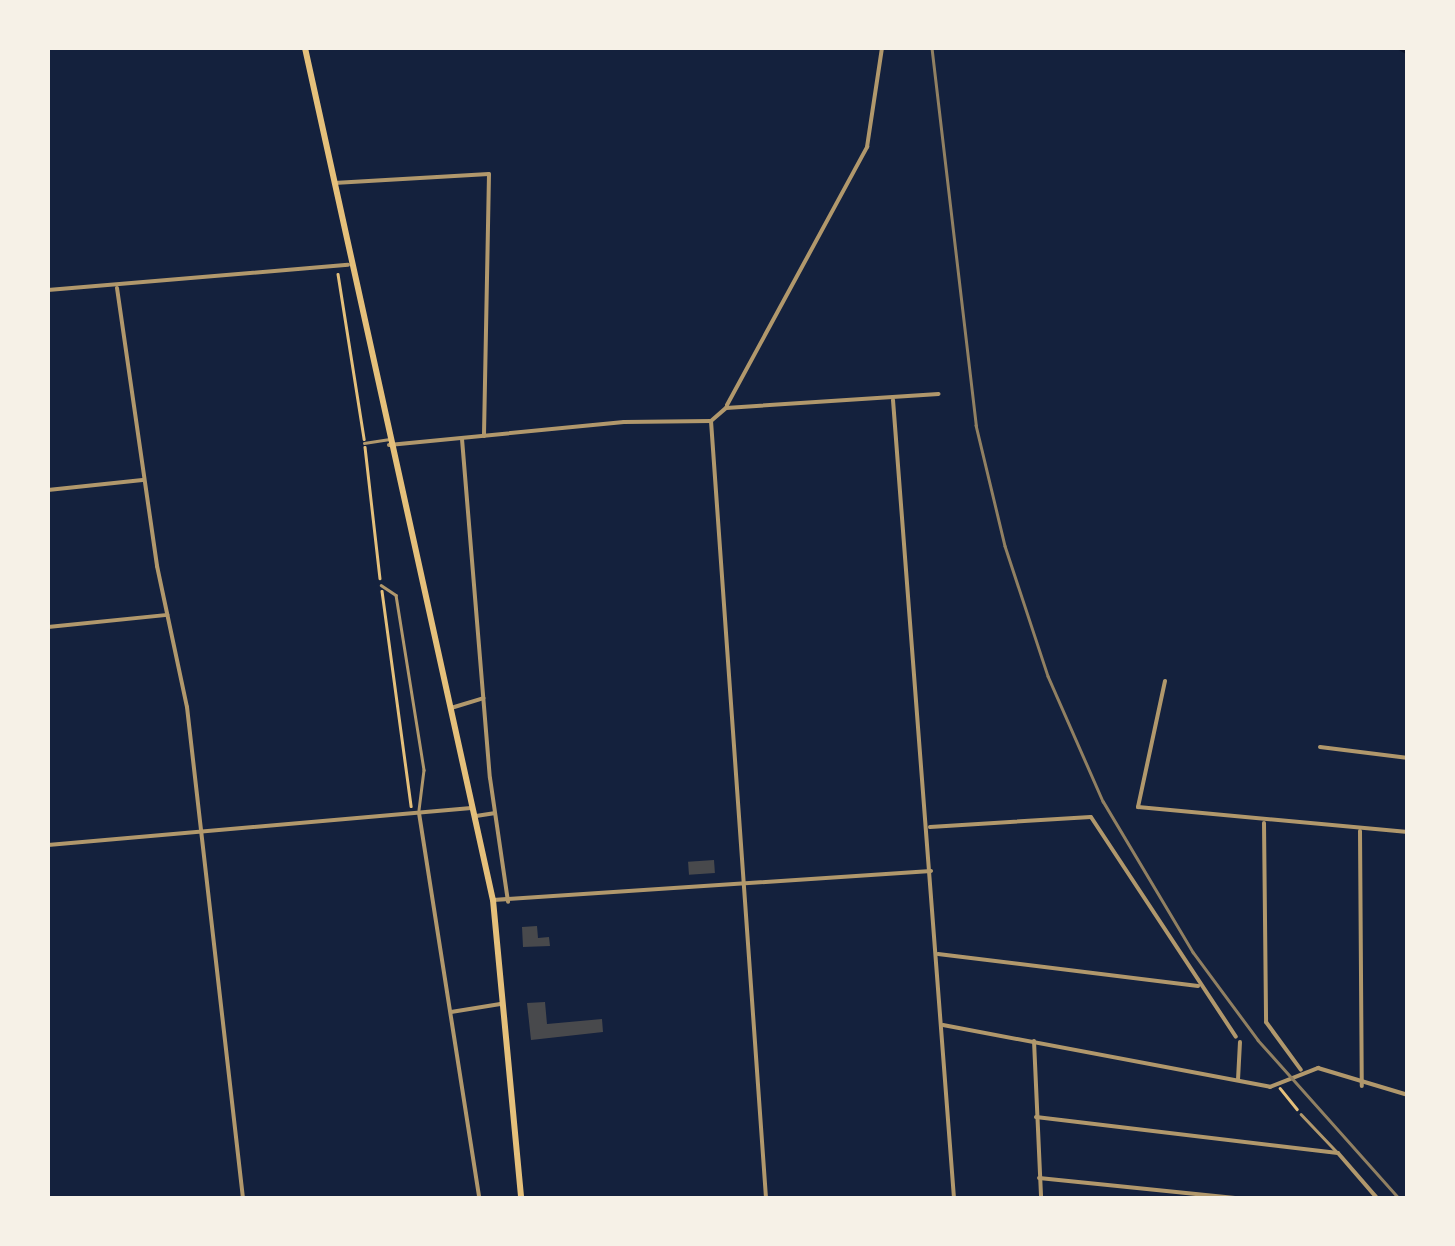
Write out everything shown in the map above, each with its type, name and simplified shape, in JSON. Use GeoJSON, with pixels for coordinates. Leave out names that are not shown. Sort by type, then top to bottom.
{"type":"FeatureCollection","features":[{"type":"Feature","properties":{"kind":"main road"},"geometry":{"type":"LineString","coordinates":[[305,48],[348,265],[493,900],[522,1198]]}},
{"type":"Feature","properties":{"kind":"street"},"geometry":{"type":"LineString","coordinates":[[389,442],[710,422],[726,408],[867,147],[882,48]]}},
{"type":"Feature","properties":{"kind":"street"},"geometry":{"type":"LineString","coordinates":[[332,183],[484,170],[491,180],[484,436]]}},
{"type":"Feature","properties":{"kind":"street"},"geometry":{"type":"LineString","coordinates":[[48,290],[116,288],[348,265]]}},
{"type":"Feature","properties":{"kind":"street"},"geometry":{"type":"LineString","coordinates":[[116,288],[167,615],[176,636],[204,833],[242,1198]]}},
{"type":"Feature","properties":{"kind":"street"},"geometry":{"type":"LineString","coordinates":[[726,408],[939,394]]}},
{"type":"Feature","properties":{"kind":"street"},"geometry":{"type":"LineString","coordinates":[[892,400],[930,827],[954,1198]]}},
{"type":"Feature","properties":{"kind":"street"},"geometry":{"type":"LineString","coordinates":[[710,422],[740,885],[766,1198]]}},
{"type":"Feature","properties":{"kind":"street"},"geometry":{"type":"LineString","coordinates":[[462,438],[494,813],[508,902]]}},
{"type":"Feature","properties":{"kind":"street"},"geometry":{"type":"LineString","coordinates":[[48,490],[144,480]]}},
{"type":"Feature","properties":{"kind":"street"},"geometry":{"type":"LineString","coordinates":[[48,627],[167,615]]}},
{"type":"Feature","properties":{"kind":"street"},"geometry":{"type":"LineString","coordinates":[[1165,681],[1135,801],[1153,810],[1264,823],[1408,832]]}},
{"type":"Feature","properties":{"kind":"street"},"geometry":{"type":"LineString","coordinates":[[451,708],[483,698]]}},
{"type":"Feature","properties":{"kind":"street"},"geometry":{"type":"LineString","coordinates":[[1320,747],[1408,758]]}},
{"type":"Feature","properties":{"kind":"street"},"geometry":{"type":"LineString","coordinates":[[48,845],[416,812],[494,813]]}},
{"type":"Feature","properties":{"kind":"street"},"geometry":{"type":"LineString","coordinates":[[416,812],[479,1198]]}},
{"type":"Feature","properties":{"kind":"street"},"geometry":{"type":"LineString","coordinates":[[930,827],[1092,817],[1198,986],[1238,1039],[1238,1080]]}},
{"type":"Feature","properties":{"kind":"street"},"geometry":{"type":"LineString","coordinates":[[1264,823],[1266,1022],[1301,1070]]}},
{"type":"Feature","properties":{"kind":"street"},"geometry":{"type":"LineString","coordinates":[[1360,829],[1362,1086]]}},
{"type":"Feature","properties":{"kind":"street"},"geometry":{"type":"LineString","coordinates":[[493,900],[931,871]]}},
{"type":"Feature","properties":{"kind":"street"},"geometry":{"type":"LineString","coordinates":[[938,954],[1198,986]]}},
{"type":"Feature","properties":{"kind":"street"},"geometry":{"type":"LineString","coordinates":[[451,1012],[504,1003]]}},
{"type":"Feature","properties":{"kind":"street"},"geometry":{"type":"LineString","coordinates":[[943,1025],[1278,1086],[1301,1070],[1318,1068],[1362,1086],[1408,1095]]}},
{"type":"Feature","properties":{"kind":"street"},"geometry":{"type":"LineString","coordinates":[[1034,1041],[1041,1198]]}},
{"type":"Feature","properties":{"kind":"street"},"geometry":{"type":"LineString","coordinates":[[1036,1117],[1338,1153],[1377,1198]]}},
{"type":"Feature","properties":{"kind":"street"},"geometry":{"type":"LineString","coordinates":[[1039,1178],[1235,1198]]}},
{"type":"Feature","properties":{"kind":"lane"},"geometry":{"type":"LineString","coordinates":[[364,443],[389,442]]}},
{"type":"Feature","properties":{"kind":"lane"},"geometry":{"type":"LineString","coordinates":[[381,585],[396,596],[424,770],[416,812]]}},
{"type":"Feature","properties":{"kind":"lane"},"geometry":{"type":"LineString","coordinates":[[1302,1114],[1338,1153]]}},
{"type":"Feature","properties":{"kind":"path"},"geometry":{"type":"LineString","coordinates":[[337,267],[416,812]]}},
{"type":"Feature","properties":{"kind":"path"},"geometry":{"type":"LineString","coordinates":[[1278,1086],[1302,1114]]}},
{"type":"Feature","properties":{"kind":"building"},"geometry":{"type":"Polygon","coordinates":[[[714,860],[715,873],[689,875],[688,862],[714,860]]]}},
{"type":"Feature","properties":{"kind":"building"},"geometry":{"type":"Polygon","coordinates":[[[537,926],[538,938],[549,937],[550,946],[523,947],[522,927],[537,926]]]}},
{"type":"Feature","properties":{"kind":"building"},"geometry":{"type":"Polygon","coordinates":[[[545,1002],[547,1024],[602,1019],[603,1032],[531,1040],[527,1003],[545,1002]]]}},
{"type":"Feature","properties":{"kind":"waterway"},"geometry":{"type":"LineString","coordinates":[[1399,48],[1408,53]]}},
{"type":"Feature","properties":{"kind":"railway"},"geometry":{"type":"LineString","coordinates":[[932,48],[976,425],[1005,546],[1048,676],[1103,801],[1193,952],[1258,1040],[1399,1198]]}}]}
